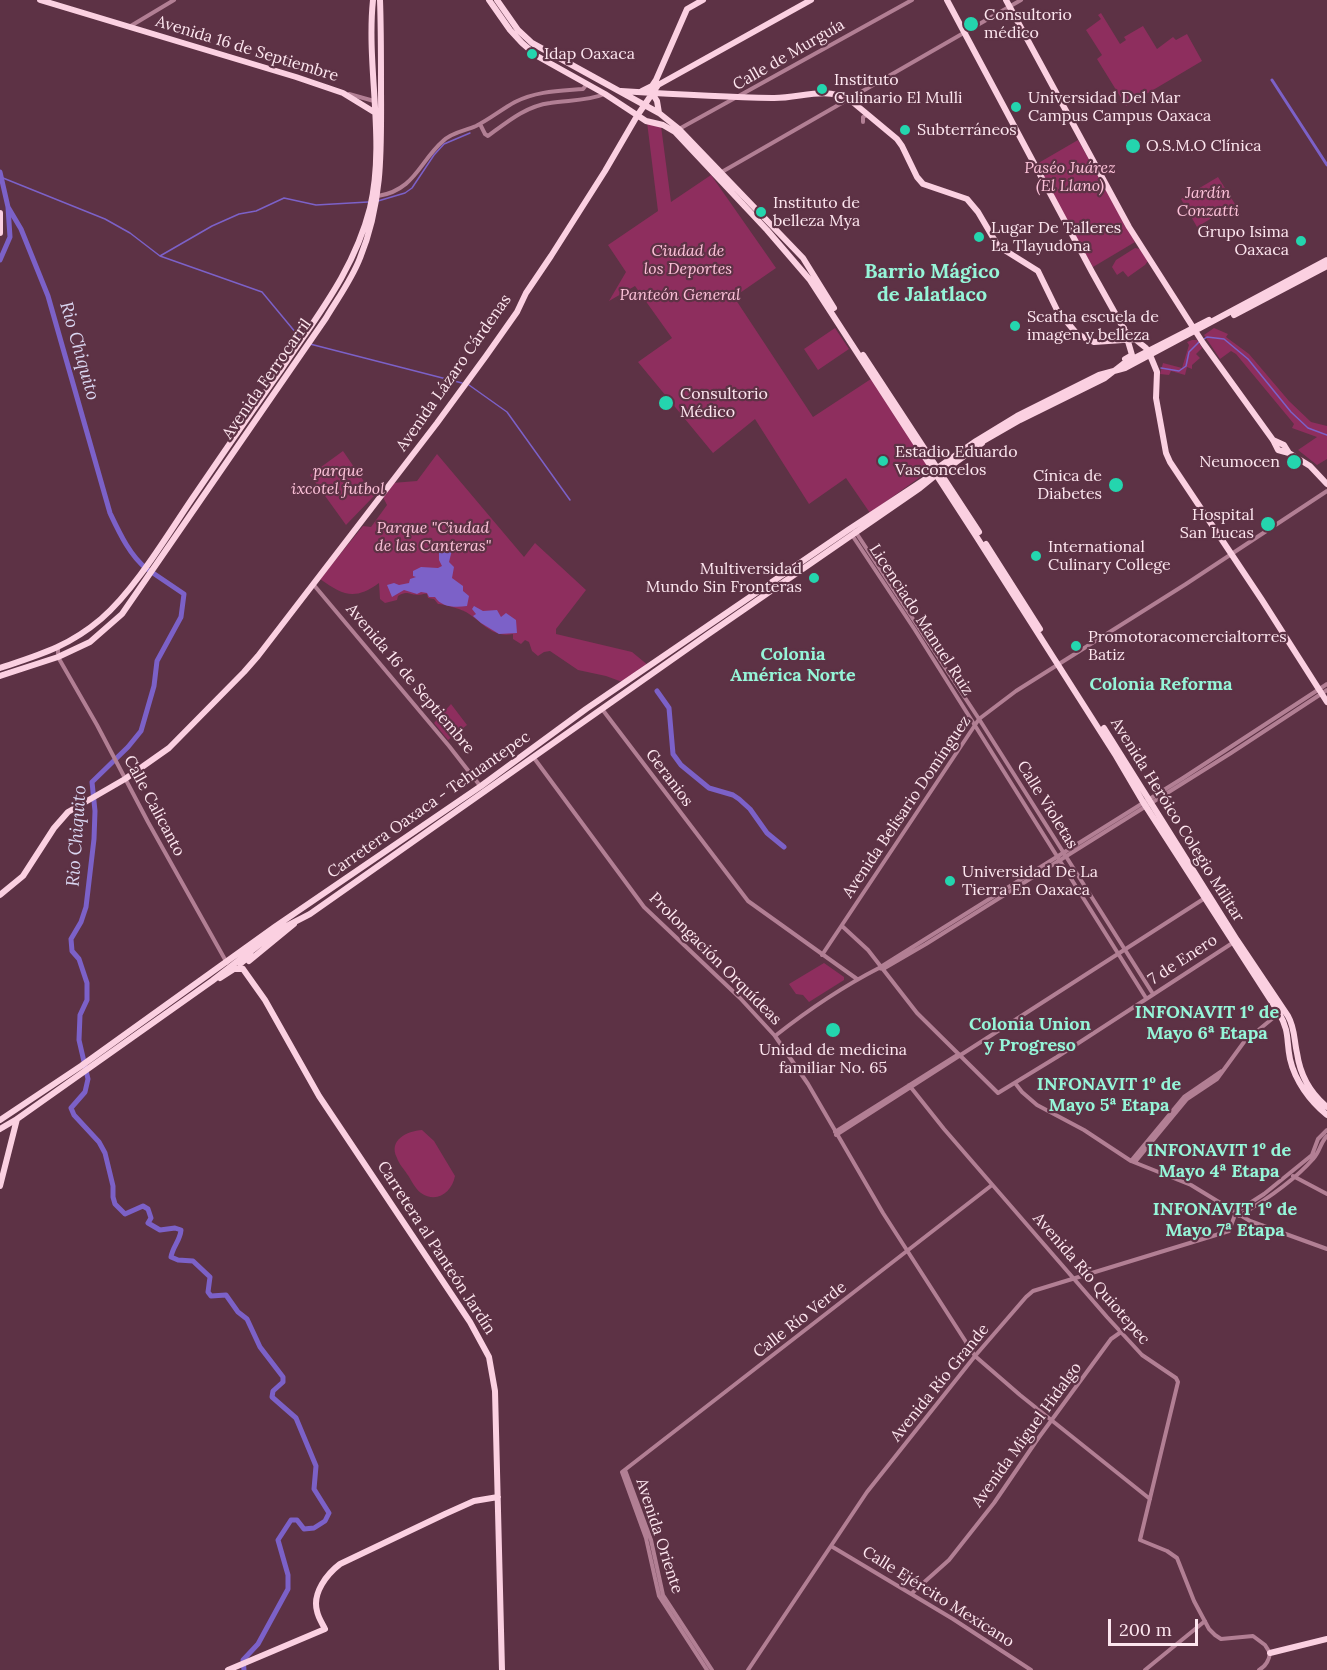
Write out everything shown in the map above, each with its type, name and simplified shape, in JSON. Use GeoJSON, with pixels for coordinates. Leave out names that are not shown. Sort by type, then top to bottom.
{"type":"FeatureCollection","features":[{"type":"Feature","properties":{"kind":"main road","name":"Avenida 16 de Septiembre"},"geometry":{"type":"LineString","coordinates":[[40,0],[259,65],[343,93],[374,112]]}},
{"type":"Feature","properties":{"kind":"main road","name":"Avenida Ferrocarril"},"geometry":{"type":"LineString","coordinates":[[375,201],[374,112],[378,101],[380,0]]}},
{"type":"Feature","properties":{"kind":"main road"},"geometry":{"type":"LineString","coordinates":[[489,0],[516,37],[625,106],[636,116],[652,124],[663,125],[675,132],[717,174]]}},
{"type":"Feature","properties":{"kind":"main road"},"geometry":{"type":"LineString","coordinates":[[497,0],[518,30],[539,53],[659,113],[679,129],[717,174]]}},
{"type":"Feature","properties":{"kind":"main road"},"geometry":{"type":"LineString","coordinates":[[628,97],[652,86],[687,9],[702,0]]}},
{"type":"Feature","properties":{"kind":"main road","name":"Avenida Lázaro Cárdenas"},"geometry":{"type":"LineString","coordinates":[[0,895],[23,876],[63,818],[74,807],[125,779],[169,748],[244,672],[466,384],[517,312],[526,293],[652,93],[665,80],[811,0]]}},
{"type":"Feature","properties":{"kind":"main road"},"geometry":{"type":"LineString","coordinates":[[935,471],[1017,416],[1102,373],[1132,355],[1124,329],[1044,185],[947,0]]}},
{"type":"Feature","properties":{"kind":"main road","name":"Avenida Ferrocarril"},"geometry":{"type":"LineString","coordinates":[[0,675],[57,657],[90,642],[122,614],[305,342],[351,262],[375,201],[382,114],[378,101],[373,1]]}},
{"type":"Feature","properties":{"kind":"main road"},"geometry":{"type":"LineString","coordinates":[[1008,3],[1129,227],[1198,335],[1279,451],[1289,453],[1310,466],[1327,484]]}},
{"type":"Feature","properties":{"kind":"main road"},"geometry":{"type":"LineString","coordinates":[[659,72],[665,80]]}},
{"type":"Feature","properties":{"kind":"main road"},"geometry":{"type":"LineString","coordinates":[[617,91],[780,98],[829,93],[849,99],[897,139],[923,184],[967,199],[978,212],[998,246],[1008,254],[1034,267],[1044,278],[1063,319],[1077,334],[1094,342],[1137,339]]}},
{"type":"Feature","properties":{"kind":"main road"},"geometry":{"type":"LineString","coordinates":[[652,93],[657,101],[659,113]]}},
{"type":"Feature","properties":{"kind":"main road"},"geometry":{"type":"LineString","coordinates":[[657,101],[661,96],[669,94]]}},
{"type":"Feature","properties":{"kind":"main road"},"geometry":{"type":"LineString","coordinates":[[625,106],[628,97]]}},
{"type":"Feature","properties":{"kind":"main road","name":"Avenida Heróico Colegio Militar"},"geometry":{"type":"LineString","coordinates":[[717,174],[803,258],[935,471],[1258,976]]}},
{"type":"Feature","properties":{"kind":"main road"},"geometry":{"type":"LineString","coordinates":[[0,213],[0,232]]}},
{"type":"Feature","properties":{"kind":"main road"},"geometry":{"type":"LineString","coordinates":[[1102,373],[1125,368],[1149,353],[1198,335],[1327,260]]}},
{"type":"Feature","properties":{"kind":"main road"},"geometry":{"type":"LineString","coordinates":[[1237,311],[1327,266]]}},
{"type":"Feature","properties":{"kind":"main road"},"geometry":{"type":"LineString","coordinates":[[1086,338],[1111,336],[1124,329]]}},
{"type":"Feature","properties":{"kind":"main road"},"geometry":{"type":"LineString","coordinates":[[1124,329],[1149,353],[1157,372],[1156,398],[1166,453],[1170,462],[1322,691],[1327,702]]}},
{"type":"Feature","properties":{"kind":"main road","name":"Avenida Ferrocarril"},"geometry":{"type":"LineString","coordinates":[[0,668],[58,649],[77,638],[109,612],[145,566],[305,342]]}},
{"type":"Feature","properties":{"kind":"main road"},"geometry":{"type":"LineString","coordinates":[[983,441],[1030,414],[1105,378],[1113,371]]}},
{"type":"Feature","properties":{"kind":"main road"},"geometry":{"type":"LineString","coordinates":[[872,521],[887,501],[922,476],[975,450],[990,432]]}},
{"type":"Feature","properties":{"kind":"main road","name":"Carretera Oaxaca - Tehuantepec"},"geometry":{"type":"LineString","coordinates":[[0,1129],[17,1119],[228,964],[240,963],[305,907],[481,786],[586,709],[852,531],[872,521],[920,488],[935,471]]}},
{"type":"Feature","properties":{"kind":"main road","name":"Carretera Oaxaca - Tehuantepec"},"geometry":{"type":"LineString","coordinates":[[240,963],[277,931],[291,924],[485,793],[882,508]]}},
{"type":"Feature","properties":{"kind":"main road"},"geometry":{"type":"LineString","coordinates":[[167,535],[174,539]]}},
{"type":"Feature","properties":{"kind":"main road"},"geometry":{"type":"LineString","coordinates":[[212,981],[234,969],[240,963],[249,961],[293,927],[291,924],[305,907]]}},
{"type":"Feature","properties":{"kind":"main road","name":"Carretera al Panteón Jardín"},"geometry":{"type":"LineString","coordinates":[[240,963],[265,1000],[319,1096],[483,1343],[492,1366],[495,1391],[502,1670]]}},
{"type":"Feature","properties":{"kind":"main road","name":"Carretera Oaxaca - Tehuantepec"},"geometry":{"type":"LineString","coordinates":[[0,1120],[85,1067],[212,981],[228,964]]}},
{"type":"Feature","properties":{"kind":"main road"},"geometry":{"type":"LineString","coordinates":[[1258,976],[1279,1013],[1288,1024]]}},
{"type":"Feature","properties":{"kind":"main road"},"geometry":{"type":"LineString","coordinates":[[1258,976],[1288,1024],[1294,1060],[1326,1111]]}},
{"type":"Feature","properties":{"kind":"main road"},"geometry":{"type":"LineString","coordinates":[[0,1186],[17,1119]]}},
{"type":"Feature","properties":{"kind":"main road"},"geometry":{"type":"LineString","coordinates":[[228,1670],[325,1629],[317,1611],[316,1601],[327,1576],[340,1564],[445,1514],[474,1502],[498,1497]]}},
{"type":"Feature","properties":{"kind":"main road"},"geometry":{"type":"LineString","coordinates":[[1270,1653],[1327,1639]]}},
{"type":"Feature","properties":{"kind":"street"},"geometry":{"type":"LineString","coordinates":[[129,27],[174,0]]}},
{"type":"Feature","properties":{"kind":"street","name":"Calle de Murguía"},"geometry":{"type":"LineString","coordinates":[[679,129],[912,0]]}},
{"type":"Feature","properties":{"kind":"street"},"geometry":{"type":"LineString","coordinates":[[717,174],[964,32],[1008,3],[1021,0]]}},
{"type":"Feature","properties":{"kind":"street"},"geometry":{"type":"LineString","coordinates":[[375,201],[398,191],[414,177],[435,148],[448,136],[480,124],[527,97],[550,90],[583,89],[588,84]]}},
{"type":"Feature","properties":{"kind":"street","name":"Avenida 16 de Septiembre"},"geometry":{"type":"LineString","coordinates":[[343,93],[378,101]]}},
{"type":"Feature","properties":{"kind":"street"},"geometry":{"type":"LineString","coordinates":[[480,124],[488,136],[507,121],[533,107],[593,98],[605,94]]}},
{"type":"Feature","properties":{"kind":"street"},"geometry":{"type":"LineString","coordinates":[[863,122],[863,117],[867,115]]}},
{"type":"Feature","properties":{"kind":"street","name":"Avenida Belisario Domínguez"},"geometry":{"type":"LineString","coordinates":[[822,955],[979,719],[1016,691],[1327,491]]}},
{"type":"Feature","properties":{"kind":"street","name":"Licenciado Manuel Ruiz"},"geometry":{"type":"LineString","coordinates":[[852,531],[979,719]]}},
{"type":"Feature","properties":{"kind":"street","name":"Licenciado Manuel Ruiz"},"geometry":{"type":"LineString","coordinates":[[852,531],[974,724]]}},
{"type":"Feature","properties":{"kind":"street","name":"Avenida 16 de Septiembre"},"geometry":{"type":"LineString","coordinates":[[313,584],[449,746],[485,793]]}},
{"type":"Feature","properties":{"kind":"street"},"geometry":{"type":"LineString","coordinates":[[57,657],[58,649]]}},
{"type":"Feature","properties":{"kind":"street","name":"Calle Calicanto"},"geometry":{"type":"LineString","coordinates":[[57,657],[228,964]]}},
{"type":"Feature","properties":{"kind":"street"},"geometry":{"type":"LineString","coordinates":[[776,1036],[797,1018],[1147,803],[1322,691],[1327,684]]}},
{"type":"Feature","properties":{"kind":"street","name":"Geranios"},"geometry":{"type":"LineString","coordinates":[[602,709],[748,901],[857,980]]}},
{"type":"Feature","properties":{"kind":"street","name":"Calle Violetas"},"geometry":{"type":"LineString","coordinates":[[979,719],[1146,998]]}},
{"type":"Feature","properties":{"kind":"street","name":"Calle Violetas"},"geometry":{"type":"LineString","coordinates":[[974,724],[1153,994]]}},
{"type":"Feature","properties":{"kind":"street","name":"Prolongación Orquídeas"},"geometry":{"type":"LineString","coordinates":[[534,758],[644,908],[740,998],[776,1036],[808,1084],[907,1251],[975,1356],[1150,1499]]}},
{"type":"Feature","properties":{"kind":"street"},"geometry":{"type":"LineString","coordinates":[[835,1133],[1207,897]]}},
{"type":"Feature","properties":{"kind":"street"},"geometry":{"type":"LineString","coordinates":[[842,926],[868,950],[917,1013],[961,1054]]}},
{"type":"Feature","properties":{"kind":"street","name":"7 de Enero"},"geometry":{"type":"LineString","coordinates":[[961,1054],[998,1093],[1234,941]]}},
{"type":"Feature","properties":{"kind":"street"},"geometry":{"type":"LineString","coordinates":[[1133,1162],[1188,1094],[1225,1070],[1244,1042],[1279,1013]]}},
{"type":"Feature","properties":{"kind":"street"},"geometry":{"type":"LineString","coordinates":[[1016,1083],[1022,1092],[1037,1105],[1084,1130],[1133,1162],[1191,1185],[1250,1221],[1327,1249]]}},
{"type":"Feature","properties":{"kind":"street","name":"Avenida Río Quiotepec"},"geometry":{"type":"LineString","coordinates":[[910,1086],[992,1185],[1121,1332],[1142,1355],[1174,1376],[1178,1382],[1150,1499]]}},
{"type":"Feature","properties":{"kind":"street"},"geometry":{"type":"LineString","coordinates":[[1075,1279],[1229,1231],[1237,1215],[1292,1175],[1312,1155],[1327,1130]]}},
{"type":"Feature","properties":{"kind":"street"},"geometry":{"type":"LineString","coordinates":[[1320,1140],[1327,1136]]}},
{"type":"Feature","properties":{"kind":"street"},"geometry":{"type":"LineString","coordinates":[[1292,1175],[1327,1194]]}},
{"type":"Feature","properties":{"kind":"street","name":"Calle Río Verde"},"geometry":{"type":"LineString","coordinates":[[623,1471],[992,1185]]}},
{"type":"Feature","properties":{"kind":"street","name":"Avenida Río Grande"},"geometry":{"type":"LineString","coordinates":[[748,1670],[867,1492],[975,1356],[1018,1305],[1033,1292],[1075,1279]]}},
{"type":"Feature","properties":{"kind":"street","name":"Avenida Miguel Hidalgo"},"geometry":{"type":"LineString","coordinates":[[910,1594],[953,1554],[1001,1493],[1111,1339],[1121,1332]]}},
{"type":"Feature","properties":{"kind":"street","name":"Avenida Oriente"},"geometry":{"type":"LineString","coordinates":[[623,1471],[646,1538],[659,1596],[707,1670]]}},
{"type":"Feature","properties":{"kind":"street","name":"Avenida Oriente"},"geometry":{"type":"LineString","coordinates":[[623,1471],[651,1540],[663,1594],[712,1670]]}},
{"type":"Feature","properties":{"kind":"street"},"geometry":{"type":"LineString","coordinates":[[1150,1499],[1140,1540],[1167,1551],[1177,1558],[1189,1590],[1209,1629],[1221,1638],[1253,1636],[1265,1646],[1270,1653],[1265,1666],[1259,1670]]}},
{"type":"Feature","properties":{"kind":"street","name":"Calle Ejército Mexicano"},"geometry":{"type":"LineString","coordinates":[[832,1543],[1031,1670]]}},
{"type":"Feature","properties":{"kind":"street"},"geometry":{"type":"LineString","coordinates":[[1145,1670],[1204,1621]]}},
{"type":"Feature","properties":{"kind":"green space"},"geometry":{"type":"Polygon","coordinates":[[[1101,13],[1120,44],[1126,40],[1124,37],[1143,26],[1157,49],[1173,37],[1176,40],[1187,34],[1202,61],[1126,106],[1097,59],[1102,55],[1086,30],[1101,19],[1098,15],[1101,13]]]}},
{"type":"Feature","properties":{"kind":"green space","name":"Ciudad de los Deportes"},"geometry":{"type":"Polygon","coordinates":[[[647,122],[661,126],[671,202],[711,175],[776,268],[734,297],[813,417],[874,377],[930,470],[870,513],[846,478],[809,504],[755,419],[713,453],[638,362],[672,338],[635,286],[609,301],[626,272],[608,245],[658,211],[647,122]]]}},
{"type":"Feature","properties":{"kind":"green space","name":"Paséo Juárez (El Llano)"},"geometry":{"type":"Polygon","coordinates":[[[1078,140],[1135,242],[1093,267],[1035,165],[1078,140]]]}},
{"type":"Feature","properties":{"kind":"green space","name":"Jardín Conzatti"},"geometry":{"type":"Polygon","coordinates":[[[1218,177],[1235,204],[1197,227],[1181,199],[1218,177]]]}},
{"type":"Feature","properties":{"kind":"green space"},"geometry":{"type":"Polygon","coordinates":[[[1135,248],[1140,249],[1148,261],[1128,277],[1123,271],[1117,275],[1112,267],[1116,260],[1135,248]]]}},
{"type":"Feature","properties":{"kind":"green space"},"geometry":{"type":"Polygon","coordinates":[[[835,328],[849,349],[818,370],[804,349],[835,328]]]}},
{"type":"Feature","properties":{"kind":"green space"},"geometry":{"type":"Polygon","coordinates":[[[1214,328],[1228,334],[1226,337],[1249,354],[1289,401],[1311,422],[1327,426],[1327,459],[1317,465],[1298,450],[1317,437],[1292,428],[1294,424],[1236,354],[1231,351],[1220,359],[1204,335],[1214,328]]]}},
{"type":"Feature","properties":{"kind":"green space"},"geometry":{"type":"Polygon","coordinates":[[[1197,340],[1202,348],[1196,354],[1200,358],[1192,365],[1192,369],[1187,367],[1185,375],[1171,371],[1169,375],[1160,374],[1163,363],[1182,368],[1189,345],[1187,342],[1197,340]]]}},
{"type":"Feature","properties":{"kind":"green space","name":"parque ixcotel futbol"},"geometry":{"type":"Polygon","coordinates":[[[343,451],[374,496],[346,525],[310,475],[343,451]]]}},
{"type":"Feature","properties":{"kind":"green space","name":"Parque \"Ciudad de las Canteras\""},"geometry":{"type":"Polygon","coordinates":[[[437,454],[524,557],[535,543],[586,590],[556,629],[556,634],[632,652],[649,666],[625,683],[578,670],[550,651],[538,656],[532,651],[529,642],[525,640],[521,644],[513,639],[513,634],[499,634],[466,612],[438,604],[434,599],[428,598],[427,594],[404,593],[398,596],[397,600],[385,603],[380,599],[379,583],[362,592],[349,594],[335,589],[320,579],[363,526],[371,527],[387,505],[382,495],[392,483],[417,481],[437,454]]]}},
{"type":"Feature","properties":{"kind":"green space"},"geometry":{"type":"Polygon","coordinates":[[[451,704],[467,725],[448,740],[434,723],[451,704]]]}},
{"type":"Feature","properties":{"kind":"green space"},"geometry":{"type":"Polygon","coordinates":[[[824,963],[844,977],[844,980],[809,1002],[803,995],[796,994],[789,984],[824,963]]]}},
{"type":"Feature","properties":{"kind":"green space"},"geometry":{"type":"Polygon","coordinates":[[[422,1130],[434,1141],[455,1176],[451,1187],[438,1197],[427,1196],[415,1187],[395,1152],[395,1146],[400,1138],[410,1132],[422,1130]]]}},
{"type":"Feature","properties":{"kind":"shaded area"},"geometry":{"type":"Polygon","coordinates":[[[439,544],[453,546],[449,562],[454,567],[452,578],[463,586],[463,591],[469,596],[467,606],[445,605],[435,597],[429,597],[427,593],[421,592],[417,594],[404,590],[392,597],[387,585],[409,583],[410,579],[416,577],[413,576],[413,571],[421,567],[438,568],[442,566],[439,560],[439,544]]]}},
{"type":"Feature","properties":{"kind":"shaded area"},"geometry":{"type":"Polygon","coordinates":[[[474,606],[483,611],[497,610],[501,617],[506,613],[516,620],[517,633],[499,634],[481,623],[473,616],[476,614],[472,609],[474,606]]]}},
{"type":"Feature","properties":{"kind":"waterway"},"geometry":{"type":"LineString","coordinates":[[1272,80],[1327,165]]}},
{"type":"Feature","properties":{"kind":"waterway"},"geometry":{"type":"LineString","coordinates":[[378,201],[405,193],[412,188],[444,144],[470,133]]}},
{"type":"Feature","properties":{"kind":"waterway"},"geometry":{"type":"LineString","coordinates":[[0,172],[8,207],[10,237],[0,260]]}},
{"type":"Feature","properties":{"kind":"waterway"},"geometry":{"type":"LineString","coordinates":[[3,178],[105,219],[130,233],[160,256],[212,226],[239,214],[256,211],[284,198],[316,205],[368,202]]}},
{"type":"Feature","properties":{"kind":"waterway","name":"Rio Chiquito"},"geometry":{"type":"LineString","coordinates":[[8,207],[21,229],[48,296],[110,513],[130,551],[147,569]]}},
{"type":"Feature","properties":{"kind":"waterway"},"geometry":{"type":"LineString","coordinates":[[160,256],[262,292],[301,339]]}},
{"type":"Feature","properties":{"kind":"waterway"},"geometry":{"type":"LineString","coordinates":[[1204,339],[1207,337],[1224,339],[1248,359],[1291,412],[1308,428],[1327,435]]}},
{"type":"Feature","properties":{"kind":"waterway"},"geometry":{"type":"LineString","coordinates":[[1161,368],[1179,371],[1186,366],[1189,352],[1200,341]]}},
{"type":"Feature","properties":{"kind":"waterway"},"geometry":{"type":"LineString","coordinates":[[310,344],[462,383]]}},
{"type":"Feature","properties":{"kind":"waterway"},"geometry":{"type":"LineString","coordinates":[[469,385],[507,412],[570,500]]}},
{"type":"Feature","properties":{"kind":"waterway","name":"Rio Chiquito"},"geometry":{"type":"LineString","coordinates":[[150,571],[184,594],[181,617],[157,661],[154,686],[141,731],[92,782],[95,811],[94,839],[86,907],[81,922],[71,939],[72,951],[79,959],[87,983],[87,1000],[80,1015],[79,1040],[88,1079],[85,1092],[71,1108],[74,1115],[99,1142],[105,1153],[115,1204],[125,1214],[143,1206],[148,1209],[151,1218],[148,1223],[160,1230],[175,1228],[181,1230],[171,1257],[193,1261],[210,1277],[208,1292],[211,1296],[226,1295],[238,1312],[247,1319],[260,1347],[283,1377],[283,1382],[273,1391],[272,1397],[296,1418],[316,1466],[314,1489],[329,1513],[325,1521],[314,1528],[304,1529],[297,1520],[291,1520],[278,1540],[288,1575],[288,1589],[258,1644],[243,1660],[244,1670]]}},
{"type":"Feature","properties":{"kind":"waterway"},"geometry":{"type":"LineString","coordinates":[[657,691],[669,708],[673,754],[681,765],[709,788],[739,799],[750,809],[767,833],[784,847]]}},
{"type":"Feature","properties":{"kind":"place","name":"Consultorio médico"},"geometry":{"type":"Point","coordinates":[971,24]}},
{"type":"Feature","properties":{"kind":"place","name":"Idap Oaxaca"},"geometry":{"type":"Point","coordinates":[532,54]}},
{"type":"Feature","properties":{"kind":"place","name":"Instituto Culinario El Mulli"},"geometry":{"type":"Point","coordinates":[822,89]}},
{"type":"Feature","properties":{"kind":"place","name":"Universidad Del Mar Campus Campus Oaxaca"},"geometry":{"type":"Point","coordinates":[1016,107]}},
{"type":"Feature","properties":{"kind":"place","name":"Subterráneos"},"geometry":{"type":"Point","coordinates":[905,130]}},
{"type":"Feature","properties":{"kind":"place","name":"O.S.M.O Clínica"},"geometry":{"type":"Point","coordinates":[1133,146]}},
{"type":"Feature","properties":{"kind":"place","name":"Instituto de belleza Mya"},"geometry":{"type":"Point","coordinates":[761,212]}},
{"type":"Feature","properties":{"kind":"place","name":"Lugar De Talleres La Tlayudona"},"geometry":{"type":"Point","coordinates":[979,237]}},
{"type":"Feature","properties":{"kind":"place","name":"Grupo Isima Oaxaca"},"geometry":{"type":"Point","coordinates":[1301,241]}},
{"type":"Feature","properties":{"kind":"place","name":"Scatha escuela de imagen y belleza"},"geometry":{"type":"Point","coordinates":[1015,326]}},
{"type":"Feature","properties":{"kind":"place","name":"Consultorio Médico"},"geometry":{"type":"Point","coordinates":[666,403]}},
{"type":"Feature","properties":{"kind":"place","name":"Estadio Eduardo Vasconcelos"},"geometry":{"type":"Point","coordinates":[883,461]}},
{"type":"Feature","properties":{"kind":"place","name":"Neumocen"},"geometry":{"type":"Point","coordinates":[1294,462]}},
{"type":"Feature","properties":{"kind":"place","name":"Cínica de Diabetes"},"geometry":{"type":"Point","coordinates":[1116,485]}},
{"type":"Feature","properties":{"kind":"place","name":"Hospital San Lucas"},"geometry":{"type":"Point","coordinates":[1268,524]}},
{"type":"Feature","properties":{"kind":"place","name":"International Culinary College"},"geometry":{"type":"Point","coordinates":[1036,556]}},
{"type":"Feature","properties":{"kind":"place","name":"Multiversidad Mundo Sin Fronteras"},"geometry":{"type":"Point","coordinates":[814,578]}},
{"type":"Feature","properties":{"kind":"place","name":"Promotoracomercialtorres Batiz"},"geometry":{"type":"Point","coordinates":[1076,646]}},
{"type":"Feature","properties":{"kind":"place","name":"Universidad De La Tierra En Oaxaca"},"geometry":{"type":"Point","coordinates":[950,881]}},
{"type":"Feature","properties":{"kind":"place","name":"Unidad de medicina familiar No. 65"},"geometry":{"type":"Point","coordinates":[833,1030]}},
{"type":"Feature","properties":{"kind":"district","name":"Barrio Mágico de Jalatlaco"},"geometry":{"type":"Point","coordinates":[932,284]}},
{"type":"Feature","properties":{"kind":"district","name":"Colonia América Norte"},"geometry":{"type":"Point","coordinates":[793,665]}},
{"type":"Feature","properties":{"kind":"district","name":"Colonia Reforma"},"geometry":{"type":"Point","coordinates":[1161,685]}},
{"type":"Feature","properties":{"kind":"district","name":"INFONAVIT 1º de Mayo 6ª Etapa"},"geometry":{"type":"Point","coordinates":[1207,1023]}},
{"type":"Feature","properties":{"kind":"district","name":"Colonia Union y Progreso"},"geometry":{"type":"Point","coordinates":[1030,1035]}},
{"type":"Feature","properties":{"kind":"district","name":"INFONAVIT 1º de Mayo 5ª Etapa"},"geometry":{"type":"Point","coordinates":[1109,1095]}},
{"type":"Feature","properties":{"kind":"district","name":"INFONAVIT 1º de Mayo 4ª Etapa"},"geometry":{"type":"Point","coordinates":[1219,1161]}},
{"type":"Feature","properties":{"kind":"district","name":"INFONAVIT 1º de Mayo 7ª Etapa"},"geometry":{"type":"Point","coordinates":[1225,1220]}},
{"type":"Feature","properties":{"kind":"park label","name":"Panteón General"},"geometry":{"type":"Point","coordinates":[680,295]}}]}
